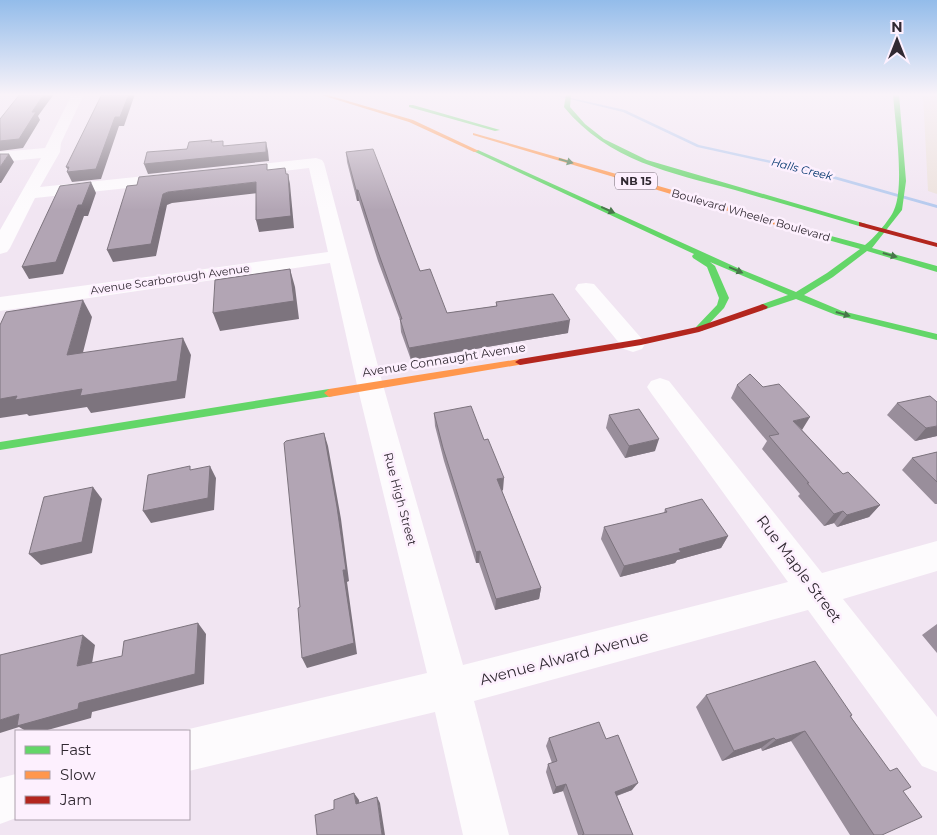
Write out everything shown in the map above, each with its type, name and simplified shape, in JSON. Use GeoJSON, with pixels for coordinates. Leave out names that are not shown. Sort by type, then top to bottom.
{"type":"FeatureCollection","features":[{"type":"Feature","properties":{"kind":"main road"},"geometry":{"type":"LineString","coordinates":[[436,133],[676,243],[839,313],[937,337]]}},
{"type":"Feature","properties":{"kind":"main road","name":"Boulevard Wheeler Boulevard"},"geometry":{"type":"LineString","coordinates":[[468,133],[937,269]]}},
{"type":"Feature","properties":{"kind":"main road","name":"Boulevard Wheeler Boulevard"},"geometry":{"type":"LineString","coordinates":[[508,133],[937,253]]}},
{"type":"Feature","properties":{"kind":"main road"},"geometry":{"type":"LineString","coordinates":[[593,133],[604,142],[652,165],[937,245]]}},
{"type":"Feature","properties":{"kind":"main road","name":"Avenue Connaught Avenue"},"geometry":{"type":"LineString","coordinates":[[0,446],[633,344],[699,329],[798,295],[830,275],[873,243],[898,210],[903,181],[899,133]]}},
{"type":"Feature","properties":{"kind":"main road"},"geometry":{"type":"LineString","coordinates":[[676,243],[711,266],[724,298],[721,306],[699,329]]}},
{"type":"Feature","properties":{"kind":"street"},"geometry":{"type":"LineString","coordinates":[[0,248],[52,152],[59,133]]}},
{"type":"Feature","properties":{"kind":"street"},"geometry":{"type":"LineString","coordinates":[[0,157],[52,152]]}},
{"type":"Feature","properties":{"kind":"street","name":"Rue High Street"},"geometry":{"type":"LineString","coordinates":[[217,174],[316,163],[370,385],[450,688],[486,835]]}},
{"type":"Feature","properties":{"kind":"street"},"geometry":{"type":"LineString","coordinates":[[29,193],[188,177]]}},
{"type":"Feature","properties":{"kind":"street","name":"Avenue Scarborough Avenue"},"geometry":{"type":"LineString","coordinates":[[0,304],[339,256]]}},
{"type":"Feature","properties":{"kind":"street"},"geometry":{"type":"LineString","coordinates":[[586,289],[633,344]]}},
{"type":"Feature","properties":{"kind":"street","name":"Rue Maple Street"},"geometry":{"type":"LineString","coordinates":[[660,387],[937,751]]}},
{"type":"Feature","properties":{"kind":"street","name":"Avenue Alward Avenue"},"geometry":{"type":"LineString","coordinates":[[190,750],[450,688],[816,591],[937,556]]}},
{"type":"Feature","properties":{"kind":"street"},"geometry":{"type":"LineString","coordinates":[[0,801],[15,796]]}},
{"type":"Feature","properties":{"kind":"shaded area"},"geometry":{"type":"Polygon","coordinates":[[[925,133],[937,133],[937,194],[928,191],[925,133]]]}},
{"type":"Feature","properties":{"kind":"building"},"geometry":{"type":"Polygon","coordinates":[[[0,133],[23,133],[19,139],[0,141],[0,133]]]}},
{"type":"Feature","properties":{"kind":"building"},"geometry":{"type":"Polygon","coordinates":[[[83,133],[109,133],[96,169],[67,172],[69,167],[66,167],[83,133]]]}},
{"type":"Feature","properties":{"kind":"building"},"geometry":{"type":"Polygon","coordinates":[[[212,140],[211,142],[223,141],[223,146],[266,142],[266,152],[144,164],[147,152],[187,149],[189,142],[212,140]]]}},
{"type":"Feature","properties":{"kind":"building"},"geometry":{"type":"Polygon","coordinates":[[[373,149],[420,271],[430,269],[447,313],[497,306],[496,302],[553,294],[570,320],[409,348],[400,319],[402,319],[358,190],[356,190],[346,152],[373,149]]]}},
{"type":"Feature","properties":{"kind":"building"},"geometry":{"type":"Polygon","coordinates":[[[0,154],[9,154],[0,167],[0,154]]]}},
{"type":"Feature","properties":{"kind":"building"},"geometry":{"type":"Polygon","coordinates":[[[267,164],[267,170],[285,168],[286,174],[288,174],[291,216],[256,220],[256,182],[168,192],[163,194],[151,244],[107,250],[127,186],[137,185],[139,177],[267,164]]]}},
{"type":"Feature","properties":{"kind":"building"},"geometry":{"type":"Polygon","coordinates":[[[91,182],[82,205],[78,205],[56,262],[22,267],[60,186],[91,182]]]}},
{"type":"Feature","properties":{"kind":"building"},"geometry":{"type":"Polygon","coordinates":[[[290,269],[294,301],[213,313],[215,280],[290,269]]]}},
{"type":"Feature","properties":{"kind":"building"},"geometry":{"type":"Polygon","coordinates":[[[83,300],[67,355],[183,338],[177,381],[80,396],[82,389],[15,400],[17,396],[0,399],[0,325],[6,312],[83,300]]]}},
{"type":"Feature","properties":{"kind":"building"},"geometry":{"type":"Polygon","coordinates":[[[750,374],[763,387],[779,384],[810,417],[793,421],[843,474],[848,472],[880,505],[847,515],[843,511],[834,514],[769,436],[779,434],[737,385],[750,374]]]}},
{"type":"Feature","properties":{"kind":"building"},"geometry":{"type":"Polygon","coordinates":[[[930,396],[937,402],[937,426],[926,428],[897,403],[930,396]]]}},
{"type":"Feature","properties":{"kind":"building"},"geometry":{"type":"Polygon","coordinates":[[[471,406],[484,440],[488,439],[504,478],[497,479],[541,588],[496,599],[480,551],[476,552],[443,448],[434,413],[471,406]]]}},
{"type":"Feature","properties":{"kind":"building"},"geometry":{"type":"Polygon","coordinates":[[[639,409],[659,439],[629,446],[609,415],[639,409]]]}},
{"type":"Feature","properties":{"kind":"building"},"geometry":{"type":"Polygon","coordinates":[[[324,433],[346,570],[343,570],[354,643],[302,658],[298,608],[300,607],[284,443],[324,433]]]}},
{"type":"Feature","properties":{"kind":"building"},"geometry":{"type":"Polygon","coordinates":[[[937,452],[937,482],[912,458],[937,452]]]}},
{"type":"Feature","properties":{"kind":"building"},"geometry":{"type":"Polygon","coordinates":[[[190,466],[190,470],[210,466],[208,498],[143,511],[148,475],[190,466]]]}},
{"type":"Feature","properties":{"kind":"building"},"geometry":{"type":"Polygon","coordinates":[[[93,487],[82,542],[29,554],[44,497],[93,487]]]}},
{"type":"Feature","properties":{"kind":"building"},"geometry":{"type":"Polygon","coordinates":[[[702,499],[728,536],[679,549],[681,552],[624,566],[604,527],[667,512],[665,509],[702,499]]]}},
{"type":"Feature","properties":{"kind":"building"},"geometry":{"type":"Polygon","coordinates":[[[198,623],[195,674],[79,703],[78,709],[17,726],[19,714],[0,720],[0,655],[83,635],[77,666],[122,656],[124,641],[198,623]]]}},
{"type":"Feature","properties":{"kind":"building"},"geometry":{"type":"Polygon","coordinates":[[[815,661],[852,715],[850,716],[890,771],[897,768],[911,787],[903,791],[922,817],[882,835],[874,835],[805,731],[776,740],[774,738],[734,751],[706,695],[815,661]]]}},
{"type":"Feature","properties":{"kind":"building"},"geometry":{"type":"Polygon","coordinates":[[[599,722],[606,739],[618,735],[638,783],[615,792],[633,835],[582,835],[584,834],[566,784],[556,787],[548,764],[557,761],[549,738],[599,722]]]}},
{"type":"Feature","properties":{"kind":"building"},"geometry":{"type":"Polygon","coordinates":[[[354,793],[356,804],[377,797],[382,835],[317,835],[315,815],[334,809],[334,800],[354,793]]]}},
{"type":"Feature","properties":{"kind":"waterway","name":"Halls Creek"},"geometry":{"type":"LineString","coordinates":[[670,133],[698,146],[807,170],[937,207]]}},
{"type":"Feature","properties":{"kind":"traffic: fast"},"geometry":{"type":"LineString","coordinates":[[593,133],[623,152],[668,170],[862,224]]}},
{"type":"Feature","properties":{"kind":"traffic: fast"},"geometry":{"type":"LineString","coordinates":[[763,307],[798,295],[830,275],[873,243],[898,210],[903,181],[899,133]]}},
{"type":"Feature","properties":{"kind":"traffic: fast"},"geometry":{"type":"LineString","coordinates":[[476,151],[737,271],[839,313],[937,337]]}},
{"type":"Feature","properties":{"kind":"traffic: fast"},"geometry":{"type":"LineString","coordinates":[[785,225],[937,269]]}},
{"type":"Feature","properties":{"kind":"traffic: fast"},"geometry":{"type":"LineString","coordinates":[[696,256],[711,266],[724,298],[721,306],[699,329]]}},
{"type":"Feature","properties":{"kind":"traffic: fast"},"geometry":{"type":"LineString","coordinates":[[0,446],[329,393]]}},
{"type":"Feature","properties":{"kind":"traffic: slow"},"geometry":{"type":"LineString","coordinates":[[437,133],[476,151]]}},
{"type":"Feature","properties":{"kind":"traffic: slow"},"geometry":{"type":"LineString","coordinates":[[475,134],[785,225]]}},
{"type":"Feature","properties":{"kind":"traffic: slow"},"geometry":{"type":"LineString","coordinates":[[329,393],[520,362]]}},
{"type":"Feature","properties":{"kind":"traffic: jam"},"geometry":{"type":"LineString","coordinates":[[862,224],[937,245]]}},
{"type":"Feature","properties":{"kind":"traffic: jam"},"geometry":{"type":"LineString","coordinates":[[520,362],[641,342],[699,329],[763,307]]}}]}
